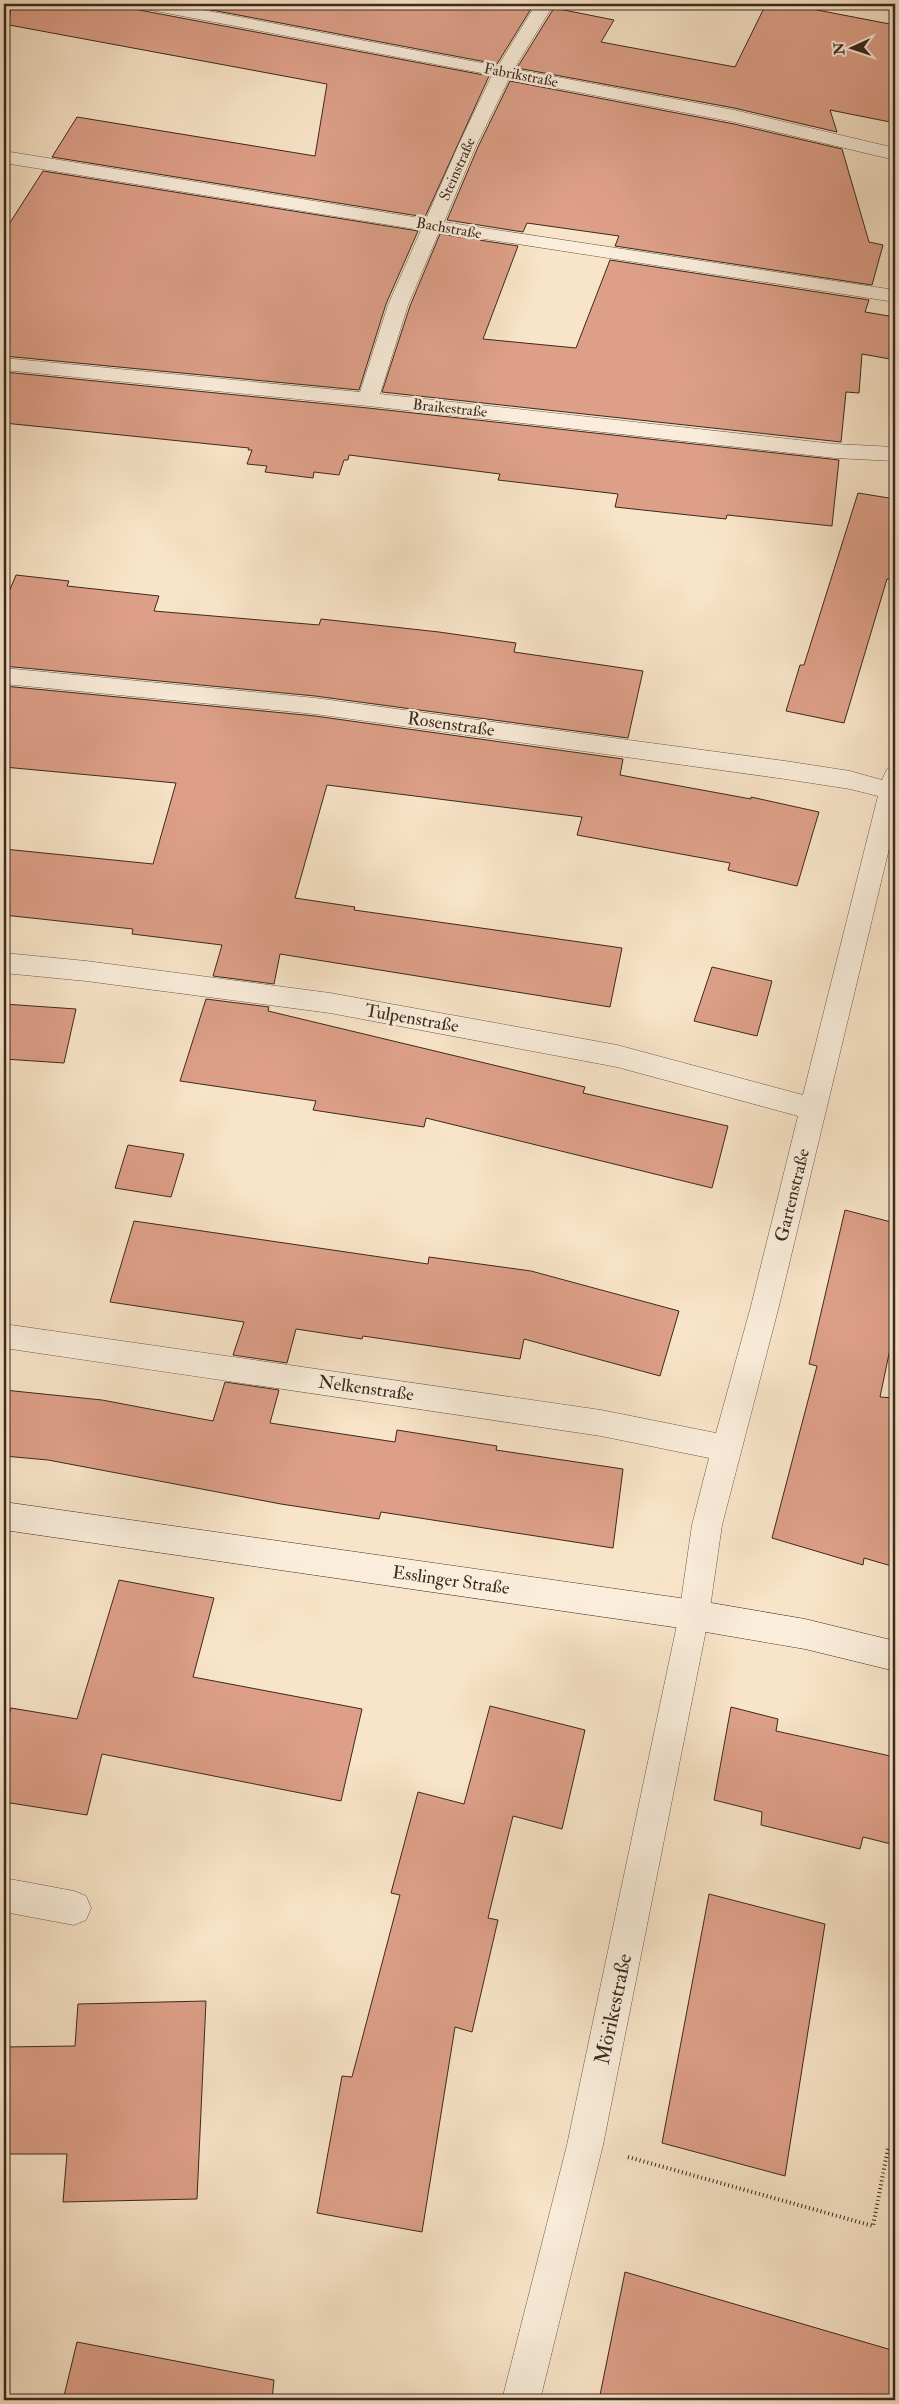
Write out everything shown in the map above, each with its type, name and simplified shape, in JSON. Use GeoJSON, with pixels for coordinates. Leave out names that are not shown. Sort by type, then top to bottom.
{"type":"FeatureCollection","features":[{"type":"Feature","properties":{"kind":"street","name":"Fabrikstraße"},"geometry":{"type":"LineString","coordinates":[[145,4],[734,116],[895,154]]}},
{"type":"Feature","properties":{"kind":"street","name":"Steinstraße"},"geometry":{"type":"LineString","coordinates":[[368,399],[398,305],[467,146],[503,72],[545,4]]}},
{"type":"Feature","properties":{"kind":"street","name":"Bachstraße"},"geometry":{"type":"LineString","coordinates":[[4,157],[610,254],[895,296]]}},
{"type":"Feature","properties":{"kind":"street","name":"Braikestraße"},"geometry":{"type":"LineString","coordinates":[[4,364],[368,399],[835,451],[895,454]]}},
{"type":"Feature","properties":{"kind":"street","name":"Rosenstraße"},"geometry":{"type":"LineString","coordinates":[[4,676],[325,708],[894,786]]}},
{"type":"Feature","properties":{"kind":"street","name":"Gartenstraße"},"geometry":{"type":"LineString","coordinates":[[694,1615],[708,1525],[726,1449],[765,1306],[894,786]]}},
{"type":"Feature","properties":{"kind":"street","name":"Tulpenstraße"},"geometry":{"type":"LineString","coordinates":[[4,963],[86,971],[330,1003],[617,1056],[813,1109]]}},
{"type":"Feature","properties":{"kind":"street","name":"Nelkenstraße"},"geometry":{"type":"LineString","coordinates":[[4,1336],[601,1423],[687,1439],[726,1449]]}},
{"type":"Feature","properties":{"kind":"street","name":"Esslinger Straße"},"geometry":{"type":"LineString","coordinates":[[4,1516],[694,1615],[805,1634],[895,1656]]}},
{"type":"Feature","properties":{"kind":"street","name":"Mörikestraße"},"geometry":{"type":"LineString","coordinates":[[521,2400],[585,2144],[694,1615]]}},
{"type":"Feature","properties":{"kind":"street"},"geometry":{"type":"LineString","coordinates":[[4,1895],[74,1908]]}},
{"type":"Feature","properties":{"kind":"path"},"geometry":{"type":"LineString","coordinates":[[585,2144],[873,2226],[888,2148]]}},
{"type":"Feature","properties":{"kind":"building"},"geometry":{"type":"Polygon","coordinates":[[[11,4],[134,4],[139,10],[489,76],[425,217],[52,157],[77,117],[315,156],[327,84],[9,25],[11,4]]]}},
{"type":"Feature","properties":{"kind":"building"},"geometry":{"type":"Polygon","coordinates":[[[180,4],[534,4],[497,64],[180,4]]]}},
{"type":"Feature","properties":{"kind":"building"},"geometry":{"type":"Polygon","coordinates":[[[766,4],[786,4],[895,25],[895,123],[830,110],[837,132],[734,108],[517,68],[554,8],[614,20],[601,42],[735,67],[766,4]]]}},
{"type":"Feature","properties":{"kind":"building"},"geometry":{"type":"Polygon","coordinates":[[[510,81],[734,124],[842,149],[869,242],[883,245],[872,285],[615,246],[619,236],[527,223],[523,232],[447,220],[478,147],[510,81]]]}},
{"type":"Feature","properties":{"kind":"building"},"geometry":{"type":"Polygon","coordinates":[[[43,171],[418,231],[386,304],[359,390],[4,356],[4,232],[43,171]]]}},
{"type":"Feature","properties":{"kind":"building"},"geometry":{"type":"Polygon","coordinates":[[[440,234],[518,246],[483,339],[576,348],[610,260],[869,300],[865,312],[895,317],[895,336],[890,359],[862,354],[859,393],[846,392],[841,442],[382,392],[410,306],[440,234]]]}},
{"type":"Feature","properties":{"kind":"building"},"geometry":{"type":"Polygon","coordinates":[[[4,372],[368,408],[839,460],[832,526],[727,515],[726,519],[615,507],[618,494],[498,480],[500,474],[349,455],[348,460],[344,460],[339,475],[314,472],[313,478],[265,472],[267,466],[247,464],[252,450],[248,450],[249,448],[4,423],[4,372]]]}},
{"type":"Feature","properties":{"kind":"building"},"geometry":{"type":"Polygon","coordinates":[[[858,493],[895,499],[895,580],[887,579],[844,723],[786,711],[800,665],[804,665],[858,493]]]}},
{"type":"Feature","properties":{"kind":"building"},"geometry":{"type":"Polygon","coordinates":[[[16,575],[69,581],[67,586],[159,596],[154,611],[319,625],[321,619],[439,632],[516,643],[514,652],[643,671],[628,738],[315,696],[4,666],[4,604],[16,575]]]}},
{"type":"Feature","properties":{"kind":"building"},"geometry":{"type":"Polygon","coordinates":[[[4,686],[315,716],[623,759],[620,775],[751,799],[751,797],[819,812],[797,886],[728,870],[730,863],[577,835],[582,817],[327,785],[295,898],[355,907],[354,910],[622,948],[610,1007],[280,954],[274,984],[213,976],[222,945],[132,934],[133,929],[4,915],[4,849],[153,864],[176,783],[4,767],[4,686]]]}},
{"type":"Feature","properties":{"kind":"building"},"geometry":{"type":"Polygon","coordinates":[[[712,967],[772,981],[757,1036],[694,1021],[712,967]]]}},
{"type":"Feature","properties":{"kind":"building"},"geometry":{"type":"Polygon","coordinates":[[[206,999],[269,1007],[268,1011],[585,1087],[583,1093],[728,1126],[712,1188],[426,1118],[424,1127],[313,1110],[316,1101],[180,1081],[206,999]]]}},
{"type":"Feature","properties":{"kind":"building"},"geometry":{"type":"Polygon","coordinates":[[[4,1004],[76,1009],[64,1063],[4,1059],[4,1004]]]}},
{"type":"Feature","properties":{"kind":"building"},"geometry":{"type":"Polygon","coordinates":[[[128,1145],[184,1154],[171,1197],[115,1188],[128,1145]]]}},
{"type":"Feature","properties":{"kind":"building"},"geometry":{"type":"Polygon","coordinates":[[[845,1210],[895,1223],[895,1325],[880,1397],[895,1398],[895,1567],[864,1558],[863,1565],[772,1538],[817,1366],[809,1364],[845,1210]]]}},
{"type":"Feature","properties":{"kind":"building"},"geometry":{"type":"Polygon","coordinates":[[[134,1221],[428,1264],[429,1257],[531,1271],[679,1311],[660,1376],[524,1339],[520,1359],[363,1336],[362,1339],[296,1329],[287,1363],[233,1355],[244,1322],[110,1302],[134,1221]]]}},
{"type":"Feature","properties":{"kind":"building"},"geometry":{"type":"Polygon","coordinates":[[[225,1382],[279,1390],[270,1423],[395,1442],[397,1430],[497,1446],[496,1450],[623,1469],[613,1548],[381,1512],[379,1519],[281,1504],[48,1460],[4,1456],[4,1390],[102,1400],[213,1421],[225,1382]]]}},
{"type":"Feature","properties":{"kind":"building"},"geometry":{"type":"Polygon","coordinates":[[[119,1580],[214,1598],[193,1677],[362,1709],[341,1801],[102,1754],[87,1815],[4,1802],[4,1735],[11,1708],[77,1719],[119,1580]]]}},
{"type":"Feature","properties":{"kind":"building"},"geometry":{"type":"Polygon","coordinates":[[[490,1706],[585,1730],[562,1829],[513,1816],[488,1918],[498,1920],[472,2032],[455,2027],[422,2232],[317,2213],[342,2076],[352,2077],[400,1895],[391,1893],[418,1792],[464,1804],[490,1706]]]}},
{"type":"Feature","properties":{"kind":"building"},"geometry":{"type":"Polygon","coordinates":[[[731,1707],[778,1719],[776,1731],[895,1757],[895,1845],[863,1837],[860,1849],[761,1825],[762,1812],[714,1800],[731,1707]]]}},
{"type":"Feature","properties":{"kind":"building"},"geometry":{"type":"Polygon","coordinates":[[[709,1894],[825,1924],[785,2176],[662,2143],[709,1894]]]}},
{"type":"Feature","properties":{"kind":"building"},"geometry":{"type":"Polygon","coordinates":[[[206,2001],[197,2199],[63,2202],[67,2154],[4,2154],[4,2047],[75,2046],[78,2004],[206,2001]]]}},
{"type":"Feature","properties":{"kind":"building"},"geometry":{"type":"Polygon","coordinates":[[[625,2272],[895,2351],[895,2400],[599,2400],[625,2272]]]}},
{"type":"Feature","properties":{"kind":"building"},"geometry":{"type":"Polygon","coordinates":[[[77,2342],[274,2380],[272,2400],[63,2400],[77,2342]]]}}]}
